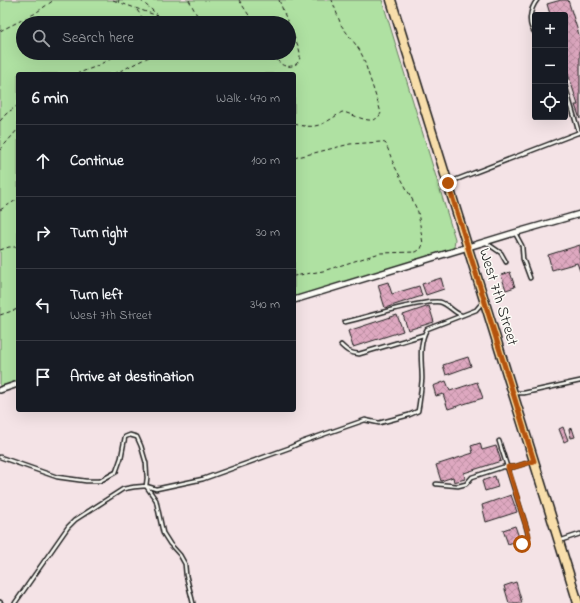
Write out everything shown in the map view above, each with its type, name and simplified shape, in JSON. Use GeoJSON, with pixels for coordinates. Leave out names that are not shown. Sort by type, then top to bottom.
{"type":"FeatureCollection","features":[{"type":"Feature","properties":{"kind":"main road","name":"West 7th Street"},"geometry":{"type":"LineString","coordinates":[[391,0],[578,603]]}},
{"type":"Feature","properties":{"kind":"street"},"geometry":{"type":"LineString","coordinates":[[296,299],[580,214]]}},
{"type":"Feature","properties":{"kind":"street"},"geometry":{"type":"LineString","coordinates":[[0,390],[16,385]]}},
{"type":"Feature","properties":{"kind":"lane"},"geometry":{"type":"LineString","coordinates":[[532,29],[530,24],[532,10],[537,0]]}},
{"type":"Feature","properties":{"kind":"lane"},"geometry":{"type":"LineString","coordinates":[[448,183],[579,132],[568,95]]}},
{"type":"Feature","properties":{"kind":"lane"},"geometry":{"type":"LineString","coordinates":[[514,233],[522,246],[523,259],[530,278]]}},
{"type":"Feature","properties":{"kind":"lane"},"geometry":{"type":"LineString","coordinates":[[485,242],[501,253],[506,262]]}},
{"type":"Feature","properties":{"kind":"lane"},"geometry":{"type":"LineString","coordinates":[[15,603],[68,527],[75,520],[123,490],[134,486],[146,486],[156,489],[203,479],[365,420],[379,423],[418,411],[422,378],[421,360],[423,335],[426,329],[476,310],[484,301]]}},
{"type":"Feature","properties":{"kind":"lane"},"geometry":{"type":"LineString","coordinates":[[346,322],[408,306],[430,302],[446,304],[458,314],[462,315]]}},
{"type":"Feature","properties":{"kind":"lane"},"geometry":{"type":"LineString","coordinates":[[341,345],[351,353],[359,354],[423,335]]}},
{"type":"Feature","properties":{"kind":"lane"},"geometry":{"type":"LineString","coordinates":[[512,391],[524,393],[580,381]]}},
{"type":"Feature","properties":{"kind":"lane"},"geometry":{"type":"LineString","coordinates":[[0,457],[57,477],[86,481],[100,481],[116,472],[122,458],[126,437],[130,435],[137,437],[146,463],[146,486],[156,500],[159,519],[164,533],[170,544],[180,555],[185,564],[186,575],[193,603]]}},
{"type":"Feature","properties":{"kind":"lane"},"geometry":{"type":"LineString","coordinates":[[500,441],[529,536],[527,541],[522,544]]}},
{"type":"Feature","properties":{"kind":"lane"},"geometry":{"type":"LineString","coordinates":[[436,484],[458,486],[466,484],[472,477],[502,467],[514,467],[534,461]]}},
{"type":"Feature","properties":{"kind":"lane"},"geometry":{"type":"LineString","coordinates":[[559,541],[580,534]]}},
{"type":"Feature","properties":{"kind":"path"},"geometry":{"type":"LineString","coordinates":[[30,16],[54,0]]}},
{"type":"Feature","properties":{"kind":"path"},"geometry":{"type":"LineString","coordinates":[[113,0],[157,16]]}},
{"type":"Feature","properties":{"kind":"path"},"geometry":{"type":"LineString","coordinates":[[140,0],[159,16]]}},
{"type":"Feature","properties":{"kind":"path"},"geometry":{"type":"LineString","coordinates":[[189,0],[197,16]]}},
{"type":"Feature","properties":{"kind":"path"},"geometry":{"type":"LineString","coordinates":[[239,0],[249,16]]}},
{"type":"Feature","properties":{"kind":"path"},"geometry":{"type":"LineString","coordinates":[[279,0],[285,16]]}},
{"type":"Feature","properties":{"kind":"path"},"geometry":{"type":"LineString","coordinates":[[296,125],[304,127],[314,126],[324,123],[342,112],[369,120],[376,120],[381,113],[363,57],[341,25],[332,0]]}},
{"type":"Feature","properties":{"kind":"path"},"geometry":{"type":"LineString","coordinates":[[137,9],[141,16]]}},
{"type":"Feature","properties":{"kind":"path"},"geometry":{"type":"LineString","coordinates":[[0,31],[16,23]]}},
{"type":"Feature","properties":{"kind":"path"},"geometry":{"type":"LineString","coordinates":[[278,60],[284,66],[288,67],[294,66],[298,63],[300,60],[300,52],[296,43]]}},
{"type":"Feature","properties":{"kind":"path"},"geometry":{"type":"LineString","coordinates":[[81,72],[108,60]]}},
{"type":"Feature","properties":{"kind":"path"},"geometry":{"type":"LineString","coordinates":[[118,72],[143,60]]}},
{"type":"Feature","properties":{"kind":"path"},"geometry":{"type":"LineString","coordinates":[[0,121],[16,106]]}},
{"type":"Feature","properties":{"kind":"path"},"geometry":{"type":"LineString","coordinates":[[0,150],[16,131]]}},
{"type":"Feature","properties":{"kind":"path"},"geometry":{"type":"LineString","coordinates":[[296,158],[350,144],[385,143],[394,165],[418,212],[423,244],[421,249],[416,252],[380,253],[323,271],[296,276]]}},
{"type":"Feature","properties":{"kind":"path"},"geometry":{"type":"LineString","coordinates":[[0,210],[16,200]]}},
{"type":"Feature","properties":{"kind":"path"},"geometry":{"type":"LineString","coordinates":[[0,250],[9,247],[16,247]]}},
{"type":"Feature","properties":{"kind":"path"},"geometry":{"type":"LineString","coordinates":[[0,315],[16,310]]}},
{"type":"Feature","properties":{"kind":"green space"},"geometry":{"type":"Polygon","coordinates":[[[0,0],[382,0],[455,239],[454,247],[452,249],[296,297],[296,72],[16,72],[16,383],[0,388],[0,0]]]}},
{"type":"Feature","properties":{"kind":"building"},"geometry":{"type":"Polygon","coordinates":[[[561,0],[568,0],[580,38],[580,119],[575,105],[578,105],[568,73],[568,12],[549,12],[547,4],[561,0]]]}},
{"type":"Feature","properties":{"kind":"building"},"geometry":{"type":"Polygon","coordinates":[[[580,245],[580,271],[577,263],[552,270],[548,255],[580,245]]]}},
{"type":"Feature","properties":{"kind":"building"},"geometry":{"type":"Polygon","coordinates":[[[510,272],[515,287],[506,290],[501,275],[510,272]]]}},
{"type":"Feature","properties":{"kind":"building"},"geometry":{"type":"Polygon","coordinates":[[[441,278],[444,289],[426,295],[422,284],[441,278]]]}},
{"type":"Feature","properties":{"kind":"building"},"geometry":{"type":"Polygon","coordinates":[[[388,282],[392,294],[419,286],[422,296],[385,308],[378,285],[388,282]]]}},
{"type":"Feature","properties":{"kind":"building"},"geometry":{"type":"Polygon","coordinates":[[[429,306],[434,322],[408,330],[403,315],[429,306]]]}},
{"type":"Feature","properties":{"kind":"building"},"geometry":{"type":"Polygon","coordinates":[[[397,315],[403,331],[353,347],[348,331],[397,315]]]}},
{"type":"Feature","properties":{"kind":"building"},"geometry":{"type":"Polygon","coordinates":[[[468,357],[471,366],[446,375],[443,365],[468,357]]]}},
{"type":"Feature","properties":{"kind":"building"},"geometry":{"type":"Polygon","coordinates":[[[446,381],[450,391],[477,382],[483,398],[448,409],[443,394],[436,396],[433,386],[446,381]]]}},
{"type":"Feature","properties":{"kind":"building"},"geometry":{"type":"Polygon","coordinates":[[[563,427],[568,440],[564,442],[559,429],[563,427]]]}},
{"type":"Feature","properties":{"kind":"building"},"geometry":{"type":"Polygon","coordinates":[[[572,428],[575,437],[571,438],[569,429],[572,428]]]}},
{"type":"Feature","properties":{"kind":"building"},"geometry":{"type":"Polygon","coordinates":[[[480,443],[482,450],[496,446],[501,461],[464,473],[465,479],[454,482],[453,477],[441,481],[436,465],[473,453],[471,446],[480,443]]]}},
{"type":"Feature","properties":{"kind":"building"},"geometry":{"type":"Polygon","coordinates":[[[495,476],[498,487],[485,491],[482,481],[495,476]]]}},
{"type":"Feature","properties":{"kind":"building"},"geometry":{"type":"Polygon","coordinates":[[[511,495],[517,512],[486,522],[482,505],[511,495]]]}},
{"type":"Feature","properties":{"kind":"building"},"geometry":{"type":"Polygon","coordinates":[[[515,526],[520,540],[508,544],[503,530],[515,526]]]}},
{"type":"Feature","properties":{"kind":"building"},"geometry":{"type":"Polygon","coordinates":[[[516,582],[522,603],[509,603],[504,586],[516,582]]]}},
{"type":"Feature","properties":{"kind":"route"},"geometry":{"type":"LineString","coordinates":[[448,183],[534,461],[514,467],[508,467],[529,536],[527,541],[522,544]]}}]}
